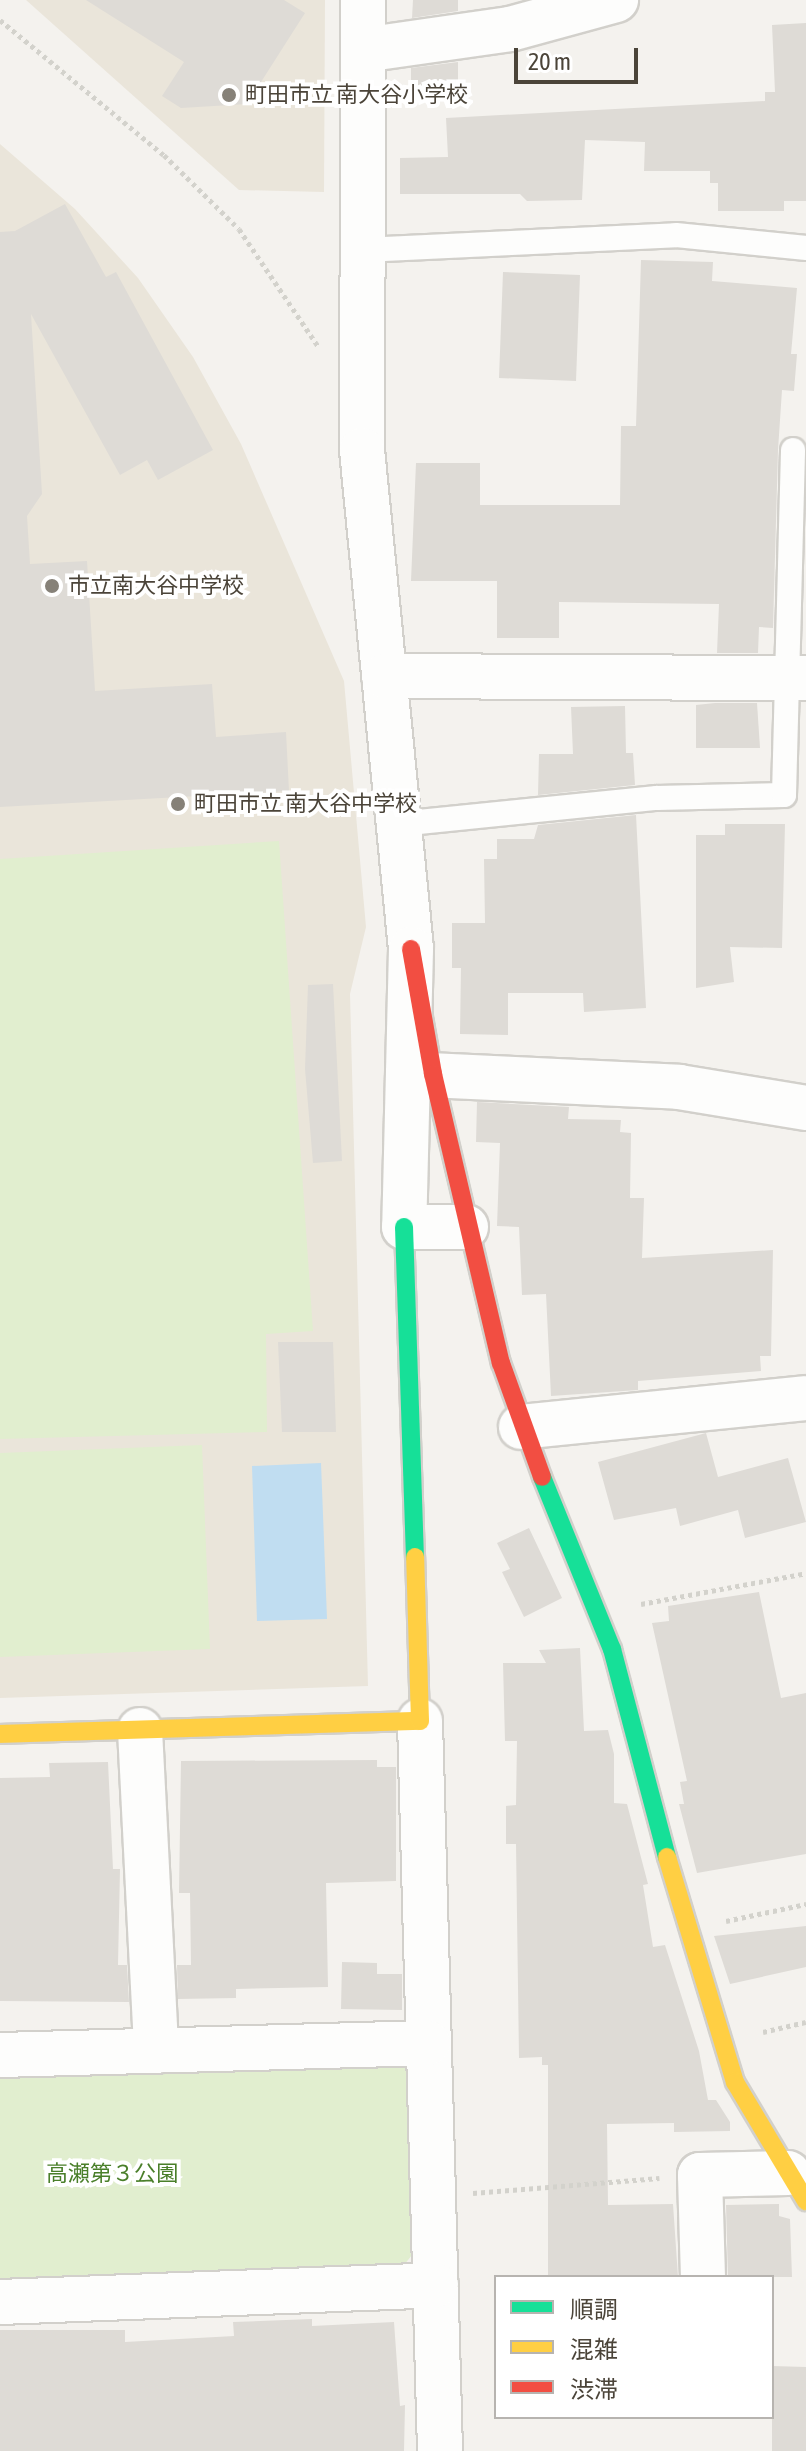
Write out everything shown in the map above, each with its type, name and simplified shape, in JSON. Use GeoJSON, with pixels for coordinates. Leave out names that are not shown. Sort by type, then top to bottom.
{"type":"FeatureCollection","features":[{"type":"Feature","properties":{"kind":"street"},"geometry":{"type":"LineString","coordinates":[[363,0],[362,450],[411,949],[420,1074],[404,1227],[440,2451]]}},
{"type":"Feature","properties":{"kind":"street"},"geometry":{"type":"LineString","coordinates":[[363,50],[510,29],[567,7],[616,0]]}},
{"type":"Feature","properties":{"kind":"street"},"geometry":{"type":"LineString","coordinates":[[384,676],[797,678]]}},
{"type":"Feature","properties":{"kind":"street"},"geometry":{"type":"LineString","coordinates":[[420,1074],[679,1087],[806,1108]]}},
{"type":"Feature","properties":{"kind":"street"},"geometry":{"type":"LineString","coordinates":[[420,1074],[521,1427],[612,1649],[686,1930],[735,2082],[797,2187]]}},
{"type":"Feature","properties":{"kind":"street"},"geometry":{"type":"LineString","coordinates":[[404,1227],[466,1227]]}},
{"type":"Feature","properties":{"kind":"street"},"geometry":{"type":"LineString","coordinates":[[521,1427],[806,1398]]}},
{"type":"Feature","properties":{"kind":"street"},"geometry":{"type":"LineString","coordinates":[[0,1734],[420,1721]]}},
{"type":"Feature","properties":{"kind":"street"},"geometry":{"type":"LineString","coordinates":[[140,1730],[156,2051]]}},
{"type":"Feature","properties":{"kind":"street"},"geometry":{"type":"LineString","coordinates":[[0,2055],[428,2043]]}},
{"type":"Feature","properties":{"kind":"street"},"geometry":{"type":"LineString","coordinates":[[703,2275],[700,2175],[797,2187]]}},
{"type":"Feature","properties":{"kind":"street"},"geometry":{"type":"LineString","coordinates":[[0,2302],[436,2285]]}},
{"type":"Feature","properties":{"kind":"lane"},"geometry":{"type":"LineString","coordinates":[[363,250],[676,235],[806,248]]}},
{"type":"Feature","properties":{"kind":"lane"},"geometry":{"type":"LineString","coordinates":[[399,824],[657,798],[784,795],[797,678],[799,527],[793,450]]}},
{"type":"Feature","properties":{"kind":"path"},"geometry":{"type":"LineString","coordinates":[[0,20],[164,155],[239,229],[323,355]]}},
{"type":"Feature","properties":{"kind":"path"},"geometry":{"type":"LineString","coordinates":[[596,1612],[806,1573]]}},
{"type":"Feature","properties":{"kind":"path"},"geometry":{"type":"LineString","coordinates":[[686,1930],[806,1904]]}},
{"type":"Feature","properties":{"kind":"path"},"geometry":{"type":"LineString","coordinates":[[433,2196],[700,2175]]}},
{"type":"Feature","properties":{"kind":"shaded area","name":"町田市立 南大谷小学校"},"geometry":{"type":"Polygon","coordinates":[[[26,0],[325,0],[324,192],[239,190],[26,0]]]}},
{"type":"Feature","properties":{"kind":"shaded area","name":"町田市立 南大谷中学校"},"geometry":{"type":"Polygon","coordinates":[[[0,144],[75,209],[138,278],[193,357],[241,444],[344,681],[366,927],[350,994],[368,1686],[0,1698],[0,144]]]}},
{"type":"Feature","properties":{"kind":"green space"},"geometry":{"type":"Polygon","coordinates":[[[279,841],[313,1331],[266,1334],[267,1432],[0,1439],[0,859],[279,841]]]}},
{"type":"Feature","properties":{"kind":"green space"},"geometry":{"type":"Polygon","coordinates":[[[202,1445],[210,1649],[0,1657],[0,1453],[202,1445]]]}},
{"type":"Feature","properties":{"kind":"green space","name":"高瀬第３公園"},"geometry":{"type":"Polygon","coordinates":[[[400,2062],[412,2075],[416,2250],[404,2265],[0,2282],[0,2073],[400,2062]]]}},
{"type":"Feature","properties":{"kind":"water"},"geometry":{"type":"Polygon","coordinates":[[[321,1463],[327,1619],[257,1621],[252,1466],[321,1463]]]}},
{"type":"Feature","properties":{"kind":"building"},"geometry":{"type":"Polygon","coordinates":[[[86,0],[284,0],[305,13],[247,104],[181,108],[162,96],[184,62],[86,0]]]}},
{"type":"Feature","properties":{"kind":"building"},"geometry":{"type":"Polygon","coordinates":[[[413,0],[458,0],[458,11],[412,18],[413,0]]]}},
{"type":"Feature","properties":{"kind":"building"},"geometry":{"type":"Polygon","coordinates":[[[806,23],[806,201],[784,201],[784,211],[718,211],[718,183],[710,183],[710,171],[644,171],[645,142],[585,140],[582,200],[527,201],[520,194],[400,194],[400,158],[448,157],[446,118],[765,101],[765,92],[775,92],[772,25],[806,23]]]}},
{"type":"Feature","properties":{"kind":"building"},"geometry":{"type":"Polygon","coordinates":[[[458,62],[458,91],[411,94],[411,68],[458,62]]]}},
{"type":"Feature","properties":{"kind":"building"},"geometry":{"type":"Polygon","coordinates":[[[65,204],[106,277],[116,272],[213,450],[158,480],[147,460],[120,475],[31,314],[42,494],[27,516],[30,564],[87,561],[95,691],[212,684],[216,737],[286,732],[289,791],[0,807],[0,232],[15,231],[65,204]]]}},
{"type":"Feature","properties":{"kind":"building"},"geometry":{"type":"Polygon","coordinates":[[[641,260],[713,262],[712,281],[797,288],[791,354],[797,354],[794,391],[782,390],[773,628],[759,627],[758,653],[717,653],[719,604],[559,602],[559,638],[497,638],[497,581],[411,581],[416,463],[480,463],[480,505],[620,505],[621,426],[636,426],[641,260]]]}},
{"type":"Feature","properties":{"kind":"building"},"geometry":{"type":"Polygon","coordinates":[[[503,272],[580,275],[576,381],[499,378],[503,272]]]}},
{"type":"Feature","properties":{"kind":"building"},"geometry":{"type":"Polygon","coordinates":[[[757,703],[760,748],[696,748],[696,705],[757,703]]]}},
{"type":"Feature","properties":{"kind":"building"},"geometry":{"type":"Polygon","coordinates":[[[625,706],[626,753],[633,753],[635,785],[538,795],[539,754],[573,754],[571,707],[625,706]]]}},
{"type":"Feature","properties":{"kind":"building"},"geometry":{"type":"Polygon","coordinates":[[[636,815],[646,1008],[584,1012],[583,993],[508,993],[508,1035],[460,1034],[461,968],[452,968],[452,923],[485,923],[484,859],[497,859],[497,839],[534,839],[538,825],[636,815]]]}},
{"type":"Feature","properties":{"kind":"building"},"geometry":{"type":"Polygon","coordinates":[[[725,824],[785,824],[782,948],[730,947],[734,982],[696,988],[696,835],[725,835],[725,824]]]}},
{"type":"Feature","properties":{"kind":"building"},"geometry":{"type":"Polygon","coordinates":[[[333,984],[342,1161],[313,1163],[305,1069],[308,985],[333,984]]]}},
{"type":"Feature","properties":{"kind":"building"},"geometry":{"type":"Polygon","coordinates":[[[477,1102],[569,1107],[568,1119],[621,1120],[620,1132],[631,1133],[630,1198],[644,1198],[642,1258],[773,1250],[771,1356],[760,1356],[761,1371],[638,1381],[638,1390],[551,1396],[546,1294],[522,1295],[519,1227],[497,1226],[500,1143],[476,1142],[477,1102]]]}},
{"type":"Feature","properties":{"kind":"building"},"geometry":{"type":"Polygon","coordinates":[[[278,1342],[333,1342],[336,1432],[282,1432],[278,1342]]]}},
{"type":"Feature","properties":{"kind":"building"},"geometry":{"type":"Polygon","coordinates":[[[706,1433],[718,1477],[788,1458],[806,1522],[745,1538],[738,1510],[680,1526],[676,1508],[614,1520],[598,1462],[706,1433]]]}},
{"type":"Feature","properties":{"kind":"building"},"geometry":{"type":"Polygon","coordinates":[[[529,1528],[562,1598],[524,1617],[502,1572],[510,1569],[497,1543],[529,1528]]]}},
{"type":"Feature","properties":{"kind":"building"},"geometry":{"type":"Polygon","coordinates":[[[759,1592],[781,1698],[806,1693],[806,1854],[697,1873],[679,1804],[684,1804],[680,1782],[687,1781],[652,1623],[669,1621],[668,1606],[759,1592]]]}},
{"type":"Feature","properties":{"kind":"building"},"geometry":{"type":"Polygon","coordinates":[[[580,1648],[584,1731],[608,1730],[614,1754],[614,1803],[627,1804],[648,1884],[643,1885],[653,1947],[665,1945],[699,2051],[708,2100],[716,2100],[730,2122],[730,2131],[674,2132],[674,2123],[607,2124],[608,2205],[673,2204],[678,2275],[548,2275],[548,2065],[542,2065],[542,2057],[519,2058],[516,1844],[506,1844],[506,1806],[516,1805],[517,1741],[505,1741],[503,1663],[546,1663],[539,1650],[580,1648]]]}},
{"type":"Feature","properties":{"kind":"building"},"geometry":{"type":"Polygon","coordinates":[[[377,1760],[377,1767],[396,1767],[396,1881],[326,1883],[328,1987],[236,1989],[236,1998],[178,1999],[177,1965],[191,1965],[190,1893],[179,1893],[181,1761],[377,1760]]]}},
{"type":"Feature","properties":{"kind":"building"},"geometry":{"type":"Polygon","coordinates":[[[108,1762],[113,1869],[120,1869],[118,1965],[127,1965],[129,2002],[0,2001],[0,1778],[50,1777],[49,1763],[108,1762]]]}},
{"type":"Feature","properties":{"kind":"building"},"geometry":{"type":"Polygon","coordinates":[[[806,1926],[806,1967],[730,1984],[714,1936],[806,1926]]]}},
{"type":"Feature","properties":{"kind":"building"},"geometry":{"type":"Polygon","coordinates":[[[342,1962],[377,1963],[377,1974],[402,1974],[402,2010],[341,2009],[342,1962]]]}},
{"type":"Feature","properties":{"kind":"building"},"geometry":{"type":"Polygon","coordinates":[[[779,2204],[779,2216],[790,2219],[792,2277],[728,2275],[726,2205],[779,2204]]]}},
{"type":"Feature","properties":{"kind":"building"},"geometry":{"type":"Polygon","coordinates":[[[312,2319],[312,2326],[394,2322],[400,2406],[405,2405],[404,2451],[0,2451],[0,2330],[125,2330],[125,2342],[234,2336],[233,2322],[312,2319]]]}},
{"type":"Feature","properties":{"kind":"building"},"geometry":{"type":"Polygon","coordinates":[[[774,2366],[806,2367],[806,2451],[772,2451],[774,2366]]]}},
{"type":"Feature","properties":{"kind":"traffic: fast"},"geometry":{"type":"LineString","coordinates":[[404,1227],[415,1557]]}},
{"type":"Feature","properties":{"kind":"traffic: fast"},"geometry":{"type":"LineString","coordinates":[[542,1477],[612,1649],[667,1857]]}},
{"type":"Feature","properties":{"kind":"traffic: slow"},"geometry":{"type":"LineString","coordinates":[[0,1734],[420,1721],[415,1557]]}},
{"type":"Feature","properties":{"kind":"traffic: slow"},"geometry":{"type":"LineString","coordinates":[[667,1857],[735,2082],[806,2201]]}},
{"type":"Feature","properties":{"kind":"traffic: jam"},"geometry":{"type":"LineString","coordinates":[[411,949],[433,1074],[501,1363],[542,1477]]}},
{"type":"Feature","properties":{"kind":"place","name":"町田市立 南大谷小学校"},"geometry":{"type":"Point","coordinates":[229,95]}},
{"type":"Feature","properties":{"kind":"place","name":"市立南大谷中学校"},"geometry":{"type":"Point","coordinates":[52,586]}},
{"type":"Feature","properties":{"kind":"place","name":"町田市立 南大谷中学校"},"geometry":{"type":"Point","coordinates":[178,804]}}]}
